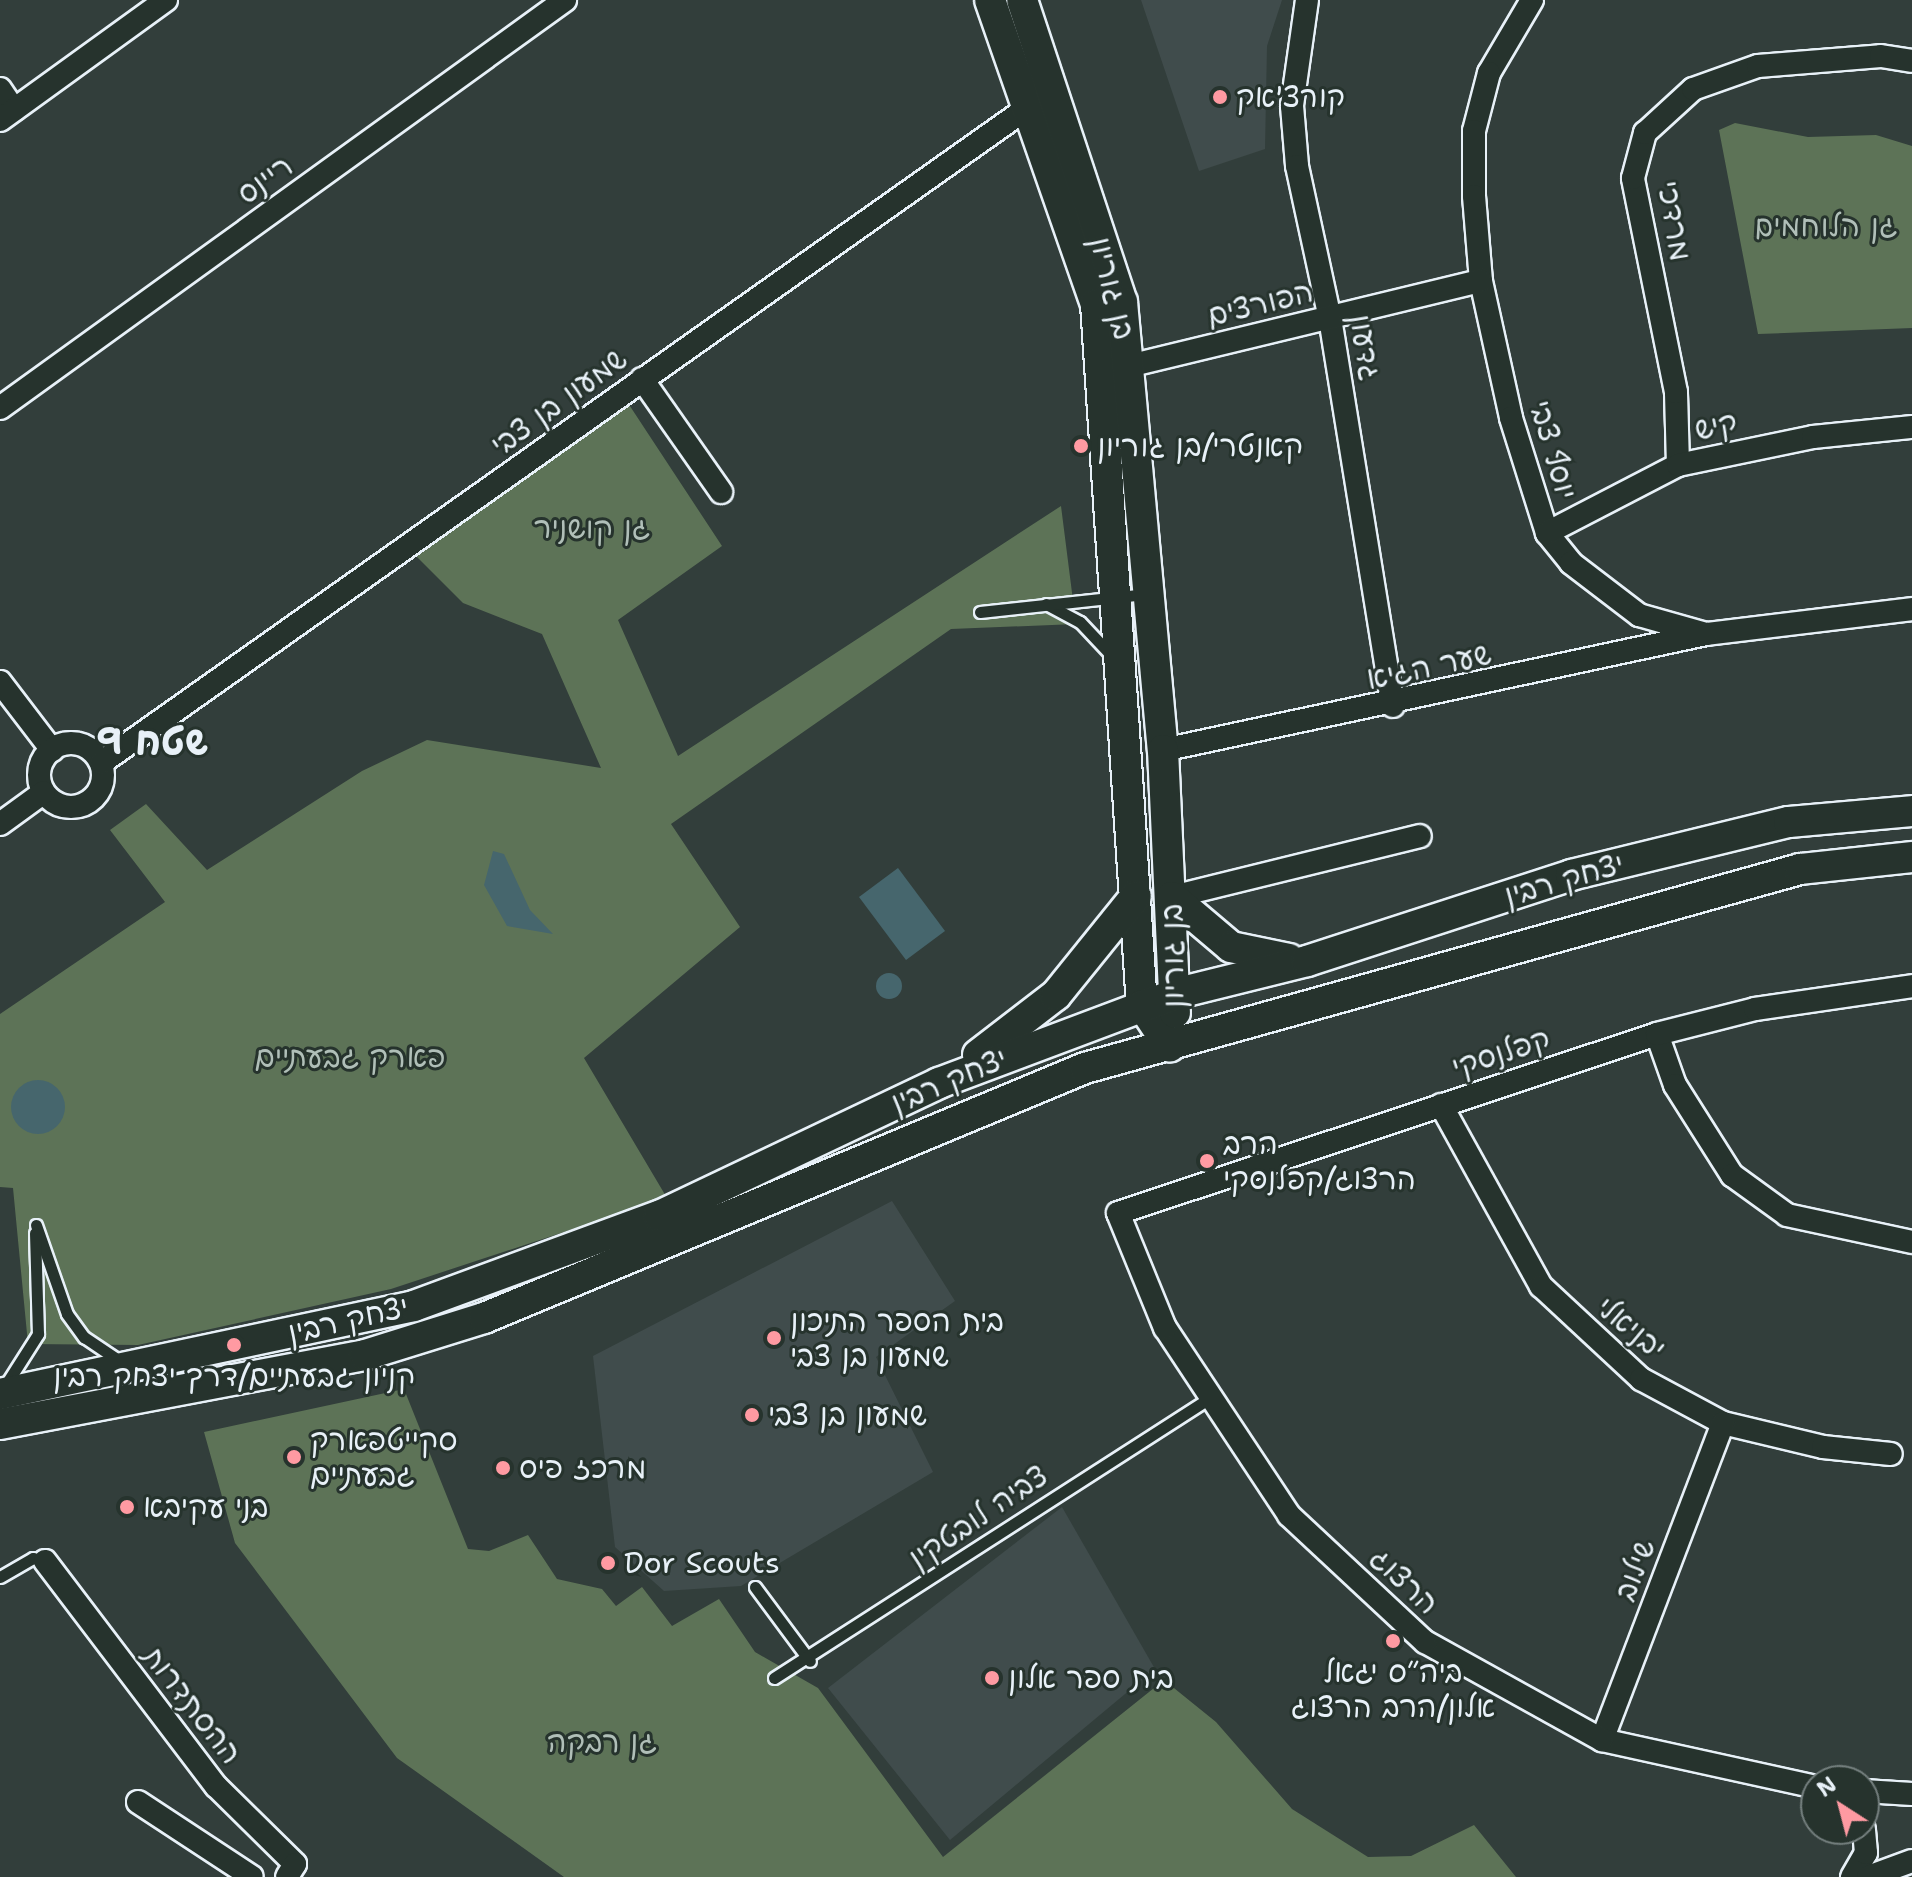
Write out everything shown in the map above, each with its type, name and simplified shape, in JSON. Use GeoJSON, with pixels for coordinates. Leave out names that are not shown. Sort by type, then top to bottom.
{"type":"FeatureCollection","features":[{"type":"Feature","properties":{"kind":"main road","name":"בן גוריון"},"geometry":{"type":"LineString","coordinates":[[990,0],[1041,100],[1122,302],[1163,750],[1178,993],[1170,1047]]}},
{"type":"Feature","properties":{"kind":"main road","name":"בן גוריון"},"geometry":{"type":"LineString","coordinates":[[1022,0],[1041,100],[1096,304],[1142,1005],[1170,1047]]}},
{"type":"Feature","properties":{"kind":"main road","name":"יצחק רבין"},"geometry":{"type":"LineString","coordinates":[[0,1393],[145,1366],[414,1306],[659,1216],[939,1083],[1178,993],[1307,961],[1571,875],[1789,822],[1912,811]]}},
{"type":"Feature","properties":{"kind":"main road","name":"יצחק רבין"},"geometry":{"type":"LineString","coordinates":[[0,1424],[365,1355],[484,1318],[989,1103],[1170,1047],[1800,869],[1912,857]]}},
{"type":"Feature","properties":{"kind":"main road"},"geometry":{"type":"LineString","coordinates":[[939,1083],[1056,995],[1136,896]]}},
{"type":"Feature","properties":{"kind":"main road"},"geometry":{"type":"LineString","coordinates":[[1172,897],[1231,947],[1307,961]]}},
{"type":"Feature","properties":{"kind":"street"},"geometry":{"type":"LineString","coordinates":[[0,89],[7,115],[166,0]]}},
{"type":"Feature","properties":{"kind":"street","name":"ריינס"},"geometry":{"type":"LineString","coordinates":[[0,408],[565,0]]}},
{"type":"Feature","properties":{"kind":"street","name":"גדעון"},"geometry":{"type":"LineString","coordinates":[[1307,0],[1292,106],[1305,216],[1330,318],[1393,706]]}},
{"type":"Feature","properties":{"kind":"street","name":"יוסף צבי"},"geometry":{"type":"LineString","coordinates":[[1532,0],[1489,73],[1474,131],[1481,281],[1511,418],[1547,533],[1582,573],[1639,615],[1706,634],[1912,609]]}},
{"type":"Feature","properties":{"kind":"street","name":"מרדכי"},"geometry":{"type":"LineString","coordinates":[[1678,465],[1676,392],[1633,178],[1645,133],[1693,89],[1758,66],[1881,56],[1912,61]]}},
{"type":"Feature","properties":{"kind":"street","name":"שמעון בן צבי"},"geometry":{"type":"LineString","coordinates":[[101,763],[1041,100]]}},
{"type":"Feature","properties":{"kind":"street","name":"הפורצים"},"geometry":{"type":"LineString","coordinates":[[1100,372],[1481,281]]}},
{"type":"Feature","properties":{"kind":"street"},"geometry":{"type":"LineString","coordinates":[[642,379],[721,492]]}},
{"type":"Feature","properties":{"kind":"street","name":"קיש"},"geometry":{"type":"LineString","coordinates":[[1547,533],[1678,465],[1813,437],[1912,427]]}},
{"type":"Feature","properties":{"kind":"street","name":"שער הגיא"},"geometry":{"type":"LineString","coordinates":[[1163,750],[1393,706],[1706,634]]}},
{"type":"Feature","properties":{"kind":"street"},"geometry":{"type":"LineString","coordinates":[[0,682],[52,750]]}},
{"type":"Feature","properties":{"kind":"street"},"geometry":{"type":"LineString","coordinates":[[78,743],[101,763],[102,784],[81,805],[60,805],[44,792],[39,772],[52,750],[78,743]]}},
{"type":"Feature","properties":{"kind":"street"},"geometry":{"type":"LineString","coordinates":[[0,824],[44,792]]}},
{"type":"Feature","properties":{"kind":"street"},"geometry":{"type":"LineString","coordinates":[[1172,897],[1420,836]]}},
{"type":"Feature","properties":{"kind":"street","name":"קפלנסקי"},"geometry":{"type":"LineString","coordinates":[[1118,1213],[1657,1034],[1755,1009],[1912,986]]}},
{"type":"Feature","properties":{"kind":"street"},"geometry":{"type":"LineString","coordinates":[[1657,1034],[1675,1085],[1732,1175],[1787,1215],[1912,1242]]}},
{"type":"Feature","properties":{"kind":"street","name":"יבניאלי"},"geometry":{"type":"LineString","coordinates":[[1441,1105],[1486,1198],[1541,1286],[1641,1379],[1723,1423],[1823,1447],[1891,1454]]}},
{"type":"Feature","properties":{"kind":"street","name":"הרצוג"},"geometry":{"type":"LineString","coordinates":[[1118,1213],[1165,1328],[1289,1515],[1425,1642],[1602,1740],[1800,1783]]}},
{"type":"Feature","properties":{"kind":"street","name":"שילוב"},"geometry":{"type":"LineString","coordinates":[[1602,1740],[1723,1423]]}},
{"type":"Feature","properties":{"kind":"street","name":"ההסתדרות"},"geometry":{"type":"LineString","coordinates":[[45,1561],[216,1786],[295,1864],[287,1877]]}},
{"type":"Feature","properties":{"kind":"street"},"geometry":{"type":"LineString","coordinates":[[1880,1792],[1912,1794]]}},
{"type":"Feature","properties":{"kind":"street"},"geometry":{"type":"LineString","coordinates":[[138,1802],[252,1877]]}},
{"type":"Feature","properties":{"kind":"street"},"geometry":{"type":"LineString","coordinates":[[1852,1877],[1866,1853],[1865,1845]]}},
{"type":"Feature","properties":{"kind":"street"},"geometry":{"type":"LineString","coordinates":[[1868,1877],[1912,1861]]}},
{"type":"Feature","properties":{"kind":"street"},"geometry":{"type":"LineString","coordinates":[[1883,1877],[1912,1871]]}},
{"type":"Feature","properties":{"kind":"lane"},"geometry":{"type":"LineString","coordinates":[[980,612],[1117,594],[1148,594]]}},
{"type":"Feature","properties":{"kind":"lane"},"geometry":{"type":"LineString","coordinates":[[1046,604],[1092,632],[1122,672]]}},
{"type":"Feature","properties":{"kind":"lane"},"geometry":{"type":"LineString","coordinates":[[0,1393],[38,1334],[36,1225],[67,1314],[84,1337],[117,1361],[145,1366]]}},
{"type":"Feature","properties":{"kind":"lane","name":"צביה לובטקין"},"geometry":{"type":"LineString","coordinates":[[774,1678],[810,1661],[1211,1397]]}},
{"type":"Feature","properties":{"kind":"lane"},"geometry":{"type":"LineString","coordinates":[[0,1577],[33,1558],[45,1561]]}},
{"type":"Feature","properties":{"kind":"lane"},"geometry":{"type":"LineString","coordinates":[[755,1587],[810,1661]]}},
{"type":"Feature","properties":{"kind":"shaded area","name":"קורצ'אק"},"geometry":{"type":"Polygon","coordinates":[[[1141,0],[1282,0],[1267,46],[1265,149],[1199,171],[1141,0]]]}},
{"type":"Feature","properties":{"kind":"shaded area","name":"שמעון בן צבי"},"geometry":{"type":"Polygon","coordinates":[[[892,1201],[955,1301],[876,1357],[933,1472],[741,1586],[664,1591],[615,1547],[593,1356],[892,1201]]]}},
{"type":"Feature","properties":{"kind":"shaded area","name":"בית ספר אלון"},"geometry":{"type":"Polygon","coordinates":[[[1062,1507],[1155,1669],[950,1840],[828,1688],[1062,1507]]]}},
{"type":"Feature","properties":{"kind":"green space","name":"גן הלוחמים"},"geometry":{"type":"Polygon","coordinates":[[[1735,123],[1808,137],[1876,135],[1912,146],[1912,328],[1758,334],[1719,130],[1735,123]]]}},
{"type":"Feature","properties":{"kind":"green space","name":"פארק גבעתיים"},"geometry":{"type":"Polygon","coordinates":[[[622,394],[722,546],[618,620],[678,756],[1061,506],[1076,624],[951,629],[671,824],[740,927],[584,1058],[667,1198],[391,1289],[138,1345],[28,1344],[13,1188],[0,1187],[0,1014],[165,902],[110,830],[146,804],[207,870],[362,771],[427,740],[601,768],[542,634],[463,603],[408,548],[622,394]]]}},
{"type":"Feature","properties":{"kind":"green space","name":"גן רבקה"},"geometry":{"type":"Polygon","coordinates":[[[404,1389],[468,1549],[489,1551],[528,1535],[557,1579],[602,1589],[616,1606],[642,1587],[672,1626],[719,1599],[755,1652],[818,1688],[943,1857],[1164,1680],[1216,1722],[1292,1809],[1368,1857],[1411,1856],[1474,1825],[1516,1877],[564,1877],[397,1758],[235,1543],[204,1432],[404,1389]]]}},
{"type":"Feature","properties":{"kind":"water"},"geometry":{"type":"Polygon","coordinates":[[[493,851],[504,854],[530,910],[553,934],[507,926],[484,885],[493,851]]]}},
{"type":"Feature","properties":{"kind":"water"},"geometry":{"type":"Polygon","coordinates":[[[898,868],[945,931],[906,960],[859,897],[898,868]]]}},
{"type":"Feature","properties":{"kind":"water"},"geometry":{"type":"Polygon","coordinates":[[[889,973],[898,977],[902,986],[898,995],[889,999],[880,995],[876,986],[880,977],[889,973]]]}},
{"type":"Feature","properties":{"kind":"water"},"geometry":{"type":"Polygon","coordinates":[[[38,1080],[57,1088],[65,1107],[57,1126],[38,1134],[19,1126],[11,1107],[19,1088],[38,1080]]]}},
{"type":"Feature","properties":{"kind":"place","name":"קורצ'אק"},"geometry":{"type":"Point","coordinates":[1220,97]}},
{"type":"Feature","properties":{"kind":"place","name":"קאנטרי/בן גוריון"},"geometry":{"type":"Point","coordinates":[1081,446]}},
{"type":"Feature","properties":{"kind":"place","name":"הרב הרצוג/קפלנסקי"},"geometry":{"type":"Point","coordinates":[1207,1161]}},
{"type":"Feature","properties":{"kind":"place","name":"בית הספר התיכון שמעון בן צבי"},"geometry":{"type":"Point","coordinates":[774,1338]}},
{"type":"Feature","properties":{"kind":"place","name":"קניון גבעתיים/דרך יצחק רבין"},"geometry":{"type":"Point","coordinates":[234,1345]}},
{"type":"Feature","properties":{"kind":"place","name":"שמעון בן צבי"},"geometry":{"type":"Point","coordinates":[752,1415]}},
{"type":"Feature","properties":{"kind":"place","name":"סקייטפארק גבעתיים"},"geometry":{"type":"Point","coordinates":[294,1457]}},
{"type":"Feature","properties":{"kind":"place","name":"מרכז פיס"},"geometry":{"type":"Point","coordinates":[503,1468]}},
{"type":"Feature","properties":{"kind":"place","name":"בני עקיבא"},"geometry":{"type":"Point","coordinates":[127,1507]}},
{"type":"Feature","properties":{"kind":"place","name":"Dor Scouts"},"geometry":{"type":"Point","coordinates":[608,1563]}},
{"type":"Feature","properties":{"kind":"place","name":"ביה״ס יגאל אלון/הרב הרצוג"},"geometry":{"type":"Point","coordinates":[1393,1641]}},
{"type":"Feature","properties":{"kind":"place","name":"בית ספר אלון"},"geometry":{"type":"Point","coordinates":[992,1678]}},
{"type":"Feature","properties":{"kind":"district","name":"שטח 9"},"geometry":{"type":"Point","coordinates":[152,741]}},
{"type":"Feature","properties":{"kind":"park label","name":"גן קושניר"},"geometry":{"type":"Point","coordinates":[592,528]}}]}
